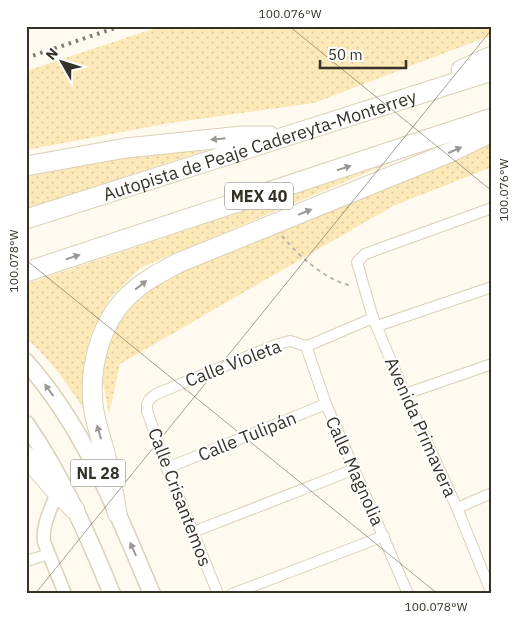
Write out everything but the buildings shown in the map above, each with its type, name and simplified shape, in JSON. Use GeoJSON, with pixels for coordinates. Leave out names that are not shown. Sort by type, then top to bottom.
{"type":"FeatureCollection","features":[{"type":"Feature","properties":{"kind":"highway"},"geometry":{"type":"LineString","coordinates":[[418,95],[462,70],[492,56]]}},
{"type":"Feature","properties":{"kind":"highway","name":"Autopista de Peaje Cadereyta-Monterrey"},"geometry":{"type":"LineString","coordinates":[[26,219],[492,71]]}},
{"type":"Feature","properties":{"kind":"highway","name":"MEX 40"},"geometry":{"type":"LineString","coordinates":[[26,272],[492,118]]}},
{"type":"Feature","properties":{"kind":"highway"},"geometry":{"type":"LineString","coordinates":[[117,513],[106,456],[96,419],[92,380],[97,353],[106,329],[127,296],[150,278],[178,263],[451,152],[492,132]]}},
{"type":"Feature","properties":{"kind":"highway"},"geometry":{"type":"LineString","coordinates":[[26,166],[126,148],[242,136],[284,138]]}},
{"type":"Feature","properties":{"kind":"highway"},"geometry":{"type":"LineString","coordinates":[[26,456],[57,493],[75,510]]}},
{"type":"Feature","properties":{"kind":"main road","name":"NL 28"},"geometry":{"type":"LineString","coordinates":[[26,362],[48,388],[72,424],[117,513],[152,594]]}},
{"type":"Feature","properties":{"kind":"main road","name":"NL 28"},"geometry":{"type":"LineString","coordinates":[[26,424],[50,461],[75,510],[112,594]]}},
{"type":"Feature","properties":{"kind":"street","name":"Avenida Primavera"},"geometry":{"type":"LineString","coordinates":[[492,208],[365,254],[357,262],[375,322],[405,394],[487,571],[492,594]]}},
{"type":"Feature","properties":{"kind":"street","name":"Calle Violeta"},"geometry":{"type":"LineString","coordinates":[[149,399],[156,394],[278,344],[290,341],[306,346],[375,322],[492,287]]}},
{"type":"Feature","properties":{"kind":"street","name":"Calle Magnolia"},"geometry":{"type":"LineString","coordinates":[[306,346],[326,404],[408,594]]}},
{"type":"Feature","properties":{"kind":"street"},"geometry":{"type":"LineString","coordinates":[[405,394],[492,364]]}},
{"type":"Feature","properties":{"kind":"street","name":"Calle Crisantemos"},"geometry":{"type":"LineString","coordinates":[[149,399],[146,405],[147,411],[167,468],[218,594]]}},
{"type":"Feature","properties":{"kind":"street","name":"Calle Tulipán"},"geometry":{"type":"LineString","coordinates":[[167,468],[326,404]]}},
{"type":"Feature","properties":{"kind":"street"},"geometry":{"type":"LineString","coordinates":[[193,532],[355,470]]}},
{"type":"Feature","properties":{"kind":"street"},"geometry":{"type":"LineString","coordinates":[[57,493],[43,529],[44,542],[65,594]]}},
{"type":"Feature","properties":{"kind":"street"},"geometry":{"type":"LineString","coordinates":[[457,508],[492,493]]}},
{"type":"Feature","properties":{"kind":"street"},"geometry":{"type":"LineString","coordinates":[[232,594],[384,536]]}},
{"type":"Feature","properties":{"kind":"street"},"geometry":{"type":"LineString","coordinates":[[26,561],[49,554]]}},
{"type":"Feature","properties":{"kind":"path"},"geometry":{"type":"LineString","coordinates":[[272,225],[290,246],[314,267],[342,284],[364,289]]}},
{"type":"Feature","properties":{"kind":"shaded area"},"geometry":{"type":"Polygon","coordinates":[[[162,26],[492,26],[492,35],[314,103],[170,123],[26,150],[26,71],[162,26]]]}},
{"type":"Feature","properties":{"kind":"shaded area"},"geometry":{"type":"Polygon","coordinates":[[[492,144],[492,167],[393,206],[120,364],[109,414],[101,373],[107,341],[122,312],[150,285],[221,254],[492,144]]]}},
{"type":"Feature","properties":{"kind":"shaded area"},"geometry":{"type":"Polygon","coordinates":[[[207,150],[26,209],[26,172],[94,160],[207,150]]]}},
{"type":"Feature","properties":{"kind":"shaded area"},"geometry":{"type":"Polygon","coordinates":[[[404,157],[140,268],[111,297],[91,334],[83,369],[89,418],[60,375],[45,356],[26,338],[26,284],[404,157]]]}},
{"type":"Feature","properties":{"kind":"railway"},"geometry":{"type":"LineString","coordinates":[[26,58],[121,26]]}}]}
